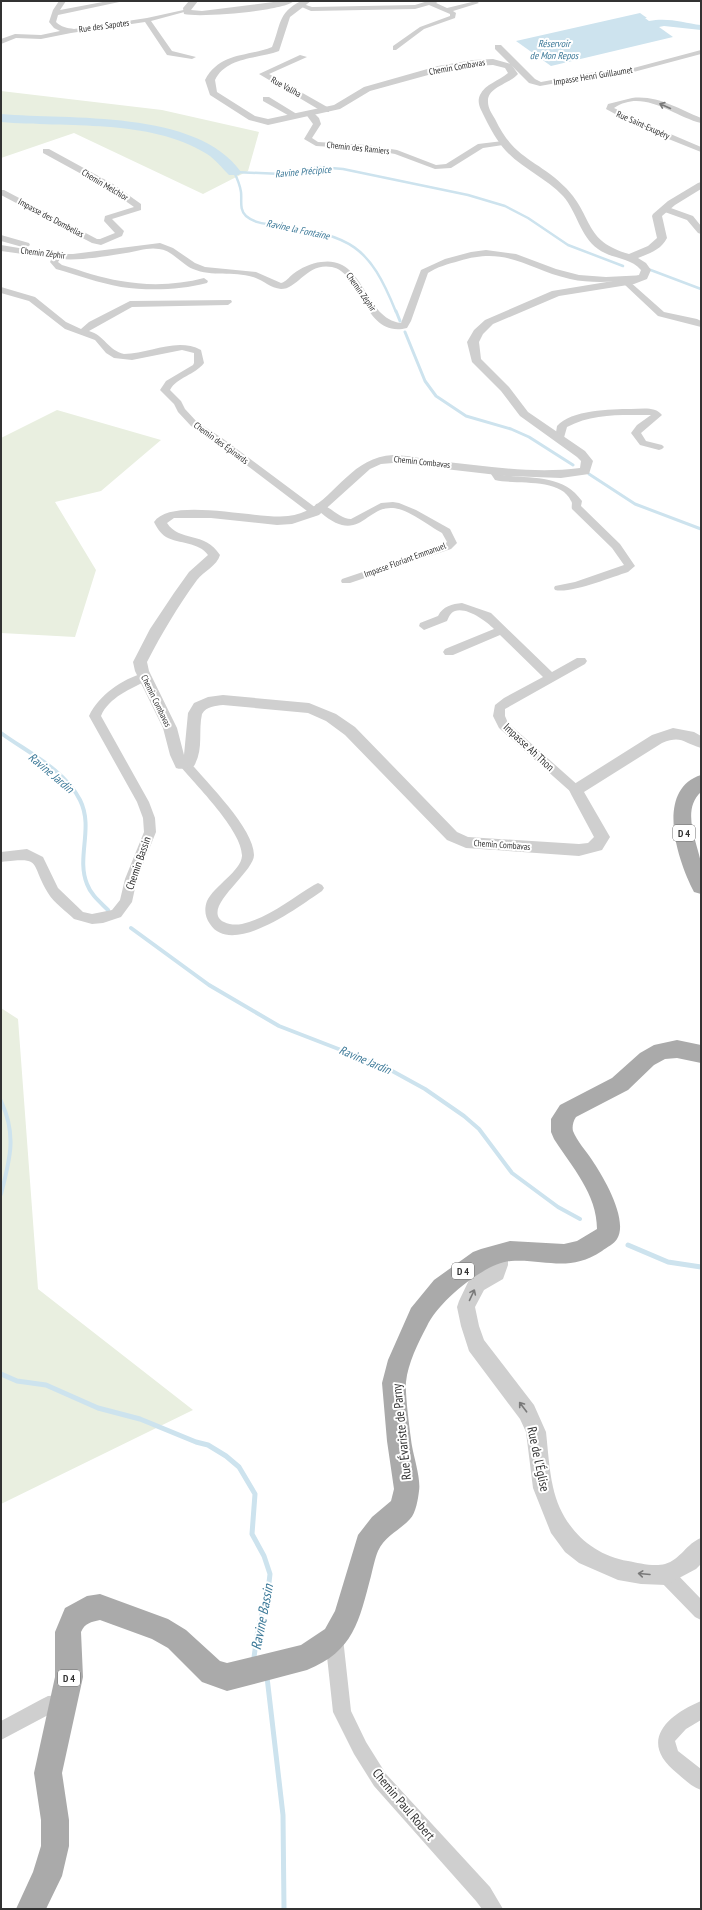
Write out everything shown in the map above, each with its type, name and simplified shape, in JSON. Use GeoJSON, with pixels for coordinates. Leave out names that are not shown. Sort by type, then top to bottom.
{"type":"FeatureCollection","features":[{"type":"Feature","properties":{"kind":"main road","name":"D 4"},"geometry":{"type":"LineString","coordinates":[[701,782],[688,794],[684,806],[683,820],[684,834],[692,865],[701,887]]}},
{"type":"Feature","properties":{"kind":"main road","name":"Rue Évariste de Parny"},"geometry":{"type":"LineString","coordinates":[[31,1909],[47,1876],[55,1846],[55,1820],[48,1773],[69,1678],[68,1632],[74,1617],[87,1608],[100,1607],[159,1628],[177,1639],[212,1672],[227,1677],[307,1657],[334,1638],[347,1617],[367,1544],[380,1526],[402,1509],[407,1489],[399,1441],[394,1383],[400,1360],[419,1316],[442,1288],[482,1259],[510,1251],[564,1254],[582,1251],[608,1234],[609,1223],[605,1203],[562,1132],[562,1119],[568,1111],[620,1084],[647,1059],[661,1050],[677,1049],[701,1054]]}},
{"type":"Feature","properties":{"kind":"street"},"geometry":{"type":"LineString","coordinates":[[54,14],[63,1]]}},
{"type":"Feature","properties":{"kind":"street","name":"Rue des Sapotes"},"geometry":{"type":"LineString","coordinates":[[121,1],[70,9],[54,14],[52,22],[63,30],[71,30],[147,20],[186,10]]}},
{"type":"Feature","properties":{"kind":"street"},"geometry":{"type":"LineString","coordinates":[[194,1],[186,10],[192,13],[272,7],[290,1]]}},
{"type":"Feature","properties":{"kind":"street"},"geometry":{"type":"LineString","coordinates":[[303,3],[311,9],[415,7],[432,2],[453,13],[453,17],[424,27],[396,48]]}},
{"type":"Feature","properties":{"kind":"street","name":"Chemin Combavas"},"geometry":{"type":"LineString","coordinates":[[303,3],[293,9],[284,18],[276,49],[227,63],[214,72],[210,80],[213,94],[257,120],[268,122],[337,107],[367,88],[438,69],[473,63],[493,62],[508,66],[512,70],[513,74],[494,85],[484,96],[483,104],[503,143],[514,154],[558,185],[570,198],[588,234],[601,247],[609,252],[633,259]]}},
{"type":"Feature","properties":{"kind":"street"},"geometry":{"type":"LineString","coordinates":[[447,10],[476,3]]}},
{"type":"Feature","properties":{"kind":"street"},"geometry":{"type":"LineString","coordinates":[[147,20],[170,53],[192,57]]}},
{"type":"Feature","properties":{"kind":"street"},"geometry":{"type":"LineString","coordinates":[[1,42],[15,36],[41,37],[71,30]]}},
{"type":"Feature","properties":{"kind":"street","name":"Impasse Henri Guillaumet"},"geometry":{"type":"LineString","coordinates":[[498,47],[532,81],[540,84],[595,74],[626,72],[701,52]]}},
{"type":"Feature","properties":{"kind":"street","name":"Rue Valiha"},"geometry":{"type":"LineString","coordinates":[[303,57],[262,74],[326,110]]}},
{"type":"Feature","properties":{"kind":"street"},"geometry":{"type":"LineString","coordinates":[[285,86],[294,83]]}},
{"type":"Feature","properties":{"kind":"street"},"geometry":{"type":"LineString","coordinates":[[266,99],[296,116]]}},
{"type":"Feature","properties":{"kind":"street","name":"Rue Saint-Exupéry"},"geometry":{"type":"LineString","coordinates":[[701,121],[654,101],[639,100],[615,104],[611,106],[610,109],[644,126],[701,150]]}},
{"type":"Feature","properties":{"kind":"street","name":"Chemin des Ramiers"},"geometry":{"type":"LineString","coordinates":[[308,113],[316,120],[317,124],[308,139],[311,142],[316,144],[367,147],[397,152],[435,168],[448,166],[481,146],[503,143]]}},
{"type":"Feature","properties":{"kind":"street","name":"Chemin Melchior"},"geometry":{"type":"LineString","coordinates":[[46,151],[110,186],[138,206],[135,210],[108,218],[108,222],[120,231],[120,234],[101,242]]}},
{"type":"Feature","properties":{"kind":"street"},"geometry":{"type":"LineString","coordinates":[[643,276],[646,270],[633,259],[666,245],[668,242],[664,220],[668,210],[701,187]]}},
{"type":"Feature","properties":{"kind":"street","name":"Impasse des Dombelias"},"geometry":{"type":"LineString","coordinates":[[1,192],[95,241],[101,242]]}},
{"type":"Feature","properties":{"kind":"street"},"geometry":{"type":"LineString","coordinates":[[668,210],[690,218],[701,231]]}},
{"type":"Feature","properties":{"kind":"street"},"geometry":{"type":"LineString","coordinates":[[1,238],[28,245],[57,257],[54,262],[59,267],[121,284],[132,286],[189,284],[204,280]]}},
{"type":"Feature","properties":{"kind":"street","name":"Chemin Zéphir"},"geometry":{"type":"LineString","coordinates":[[1,248],[57,257],[74,257],[146,246],[160,246],[169,249],[198,268],[249,274],[280,286],[287,284],[306,270],[317,265],[327,263],[339,266],[348,272],[370,306],[381,318],[396,326],[404,326],[407,321],[424,272],[436,266],[480,252],[504,253],[517,256],[569,276],[584,279],[643,276]]}},
{"type":"Feature","properties":{"kind":"street","name":"Chemin Combavas"},"geometry":{"type":"LineString","coordinates":[[576,790],[580,800],[598,825],[602,837],[601,841],[593,848],[564,850],[466,842],[452,836],[350,730],[336,720],[322,712],[309,708],[223,700],[209,701],[198,706],[193,717],[193,752],[189,762],[186,764],[181,764],[176,757],[170,728],[144,677],[140,662],[157,629],[194,575],[212,558],[214,554],[213,550],[205,545],[169,533],[162,528],[160,522],[165,517],[173,514],[211,514],[277,521],[292,520],[318,509],[360,470],[378,461],[404,459],[494,471],[561,474],[585,471],[587,461],[560,439],[524,414],[505,389],[476,360],[473,342],[478,332],[489,322],[556,293],[628,283],[643,276]]}},
{"type":"Feature","properties":{"kind":"street"},"geometry":{"type":"LineString","coordinates":[[628,283],[661,314],[694,321],[701,324]]}},
{"type":"Feature","properties":{"kind":"street","name":"Chemin des Épinards"},"geometry":{"type":"LineString","coordinates":[[1,290],[29,298],[72,329],[93,335],[104,343],[107,351],[113,355],[125,357],[172,348],[194,349],[198,352],[199,363],[196,367],[169,383],[165,390],[178,403],[194,424],[318,509]]}},
{"type":"Feature","properties":{"kind":"street"},"geometry":{"type":"LineString","coordinates":[[82,332],[92,324],[130,304],[228,302]]}},
{"type":"Feature","properties":{"kind":"street"},"geometry":{"type":"LineString","coordinates":[[560,439],[562,426],[570,421],[603,413],[654,412],[657,415],[653,420],[638,429],[636,433],[643,443],[659,447]]}},
{"type":"Feature","properties":{"kind":"street"},"geometry":{"type":"LineString","coordinates":[[494,471],[499,478],[541,480],[559,484],[572,493],[577,501],[576,507],[616,546],[630,566],[624,570],[576,585],[559,588]]}},
{"type":"Feature","properties":{"kind":"street","name":"Impasse Floriant Emmanuel"},"geometry":{"type":"LineString","coordinates":[[318,509],[340,521],[351,524],[359,521],[377,507],[394,506],[402,508],[446,531],[450,537],[452,543],[447,547],[346,581]]}},
{"type":"Feature","properties":{"kind":"street"},"geometry":{"type":"LineString","coordinates":[[424,626],[443,618],[445,613],[452,608],[462,607],[486,616],[551,678]]}},
{"type":"Feature","properties":{"kind":"street"},"geometry":{"type":"LineString","coordinates":[[449,652],[501,630]]}},
{"type":"Feature","properties":{"kind":"street","name":"Impasse Ah Thon"},"geometry":{"type":"LineString","coordinates":[[576,790],[503,725],[499,716],[499,708],[508,701],[581,661]]}},
{"type":"Feature","properties":{"kind":"street","name":"Chemin Bassin"},"geometry":{"type":"LineString","coordinates":[[1,857],[27,854],[38,860],[54,891],[78,916],[92,919],[116,914],[126,902],[131,879],[150,832],[149,818],[143,802],[95,716],[98,708],[108,699],[144,677]]}},
{"type":"Feature","properties":{"kind":"street"},"geometry":{"type":"LineString","coordinates":[[576,790],[657,739],[673,733],[689,736],[701,743]]}},
{"type":"Feature","properties":{"kind":"street"},"geometry":{"type":"LineString","coordinates":[[186,764],[197,781],[226,810],[246,848],[248,857],[241,870],[214,901],[211,911],[213,920],[221,928],[241,930],[251,927],[318,888]]}},
{"type":"Feature","properties":{"kind":"street","name":"Rue de l'Église"},"geometry":{"type":"LineString","coordinates":[[499,1254],[499,1265],[496,1273],[477,1284],[466,1307],[470,1326],[476,1345],[527,1412],[533,1425],[536,1432],[543,1488],[558,1526],[572,1545],[586,1556],[618,1570],[641,1574],[666,1575]]}},
{"type":"Feature","properties":{"kind":"street"},"geometry":{"type":"LineString","coordinates":[[701,1548],[689,1562],[666,1575],[701,1611]]}},
{"type":"Feature","properties":{"kind":"street","name":"Chemin Paul Robert"},"geometry":{"type":"LineString","coordinates":[[334,1638],[342,1712],[360,1748],[380,1780],[483,1894],[493,1909]]}},
{"type":"Feature","properties":{"kind":"street"},"geometry":{"type":"LineString","coordinates":[[1,1731],[48,1705],[63,1704]]}},
{"type":"Feature","properties":{"kind":"street"},"geometry":{"type":"LineString","coordinates":[[701,1710],[680,1721],[669,1732],[666,1744],[671,1757],[701,1781]]}},
{"type":"Feature","properties":{"kind":"green space"},"geometry":{"type":"Polygon","coordinates":[[[1,91],[162,110],[259,132],[248,171],[203,194],[74,133],[1,158],[1,91]]]}},
{"type":"Feature","properties":{"kind":"green space"},"geometry":{"type":"Polygon","coordinates":[[[57,410],[161,440],[101,491],[55,502],[96,570],[75,637],[1,633],[1,438],[57,410]]]}},
{"type":"Feature","properties":{"kind":"green space"},"geometry":{"type":"Polygon","coordinates":[[[1,1008],[18,1019],[38,1289],[193,1410],[1,1504],[1,1008]]]}},
{"type":"Feature","properties":{"kind":"water","name":"Réservoir de Mon Repos"},"geometry":{"type":"Polygon","coordinates":[[[640,13],[649,21],[669,20],[701,25],[701,30],[664,26],[659,27],[673,37],[551,66],[516,41],[640,13]]]}},
{"type":"Feature","properties":{"kind":"waterway","name":"Ravine Précipice"},"geometry":{"type":"LineString","coordinates":[[1,118],[29,121],[126,125],[157,130],[187,138],[213,152],[234,172]]}},
{"type":"Feature","properties":{"kind":"waterway","name":"Ravine Précipice"},"geometry":{"type":"LineString","coordinates":[[396,312],[386,289],[376,272],[366,258],[355,248],[341,240],[325,234],[262,223],[254,221],[246,216],[242,211],[241,189],[234,172],[282,174],[319,167],[343,169],[468,195],[505,206],[528,218],[568,245],[623,266]]}},
{"type":"Feature","properties":{"kind":"waterway","name":"Ravine Précipice"},"geometry":{"type":"LineString","coordinates":[[648,269],[701,289]]}},
{"type":"Feature","properties":{"kind":"waterway","name":"Ravine la Fontaine"},"geometry":{"type":"LineString","coordinates":[[396,311],[400,321]]}},
{"type":"Feature","properties":{"kind":"waterway","name":"Ravine la Fontaine"},"geometry":{"type":"LineString","coordinates":[[405,332],[425,381],[436,396],[466,416],[511,429],[529,437],[573,465]]}},
{"type":"Feature","properties":{"kind":"waterway","name":"Ravine la Fontaine"},"geometry":{"type":"LineString","coordinates":[[589,474],[635,504],[701,529]]}},
{"type":"Feature","properties":{"kind":"waterway","name":"Ravine Jardin"},"geometry":{"type":"LineString","coordinates":[[1,733],[45,762],[65,780],[80,800],[84,811],[85,821],[83,863],[84,874],[91,892],[108,910]]}},
{"type":"Feature","properties":{"kind":"waterway","name":"Ravine Jardin"},"geometry":{"type":"LineString","coordinates":[[131,928],[209,985],[279,1026],[385,1067],[425,1089],[464,1116],[479,1129],[512,1173],[558,1207],[580,1219]]}},
{"type":"Feature","properties":{"kind":"waterway","name":"Ravine Bassin"},"geometry":{"type":"LineString","coordinates":[[1,1101],[6,1113],[10,1136],[9,1158],[1,1194]]}},
{"type":"Feature","properties":{"kind":"waterway","name":"Ravine Jardin"},"geometry":{"type":"LineString","coordinates":[[628,1245],[668,1262],[701,1267]]}},
{"type":"Feature","properties":{"kind":"waterway","name":"Ravine Bassin"},"geometry":{"type":"LineString","coordinates":[[1,1374],[17,1381],[46,1385],[98,1408],[140,1419],[196,1442],[208,1445],[226,1456],[239,1467],[255,1494],[252,1534],[264,1556],[270,1574],[268,1591],[258,1629],[254,1657],[257,1661]]}},
{"type":"Feature","properties":{"kind":"waterway","name":"Ravine Bassin"},"geometry":{"type":"LineString","coordinates":[[267,1677],[283,1815],[284,1909]]}}]}
